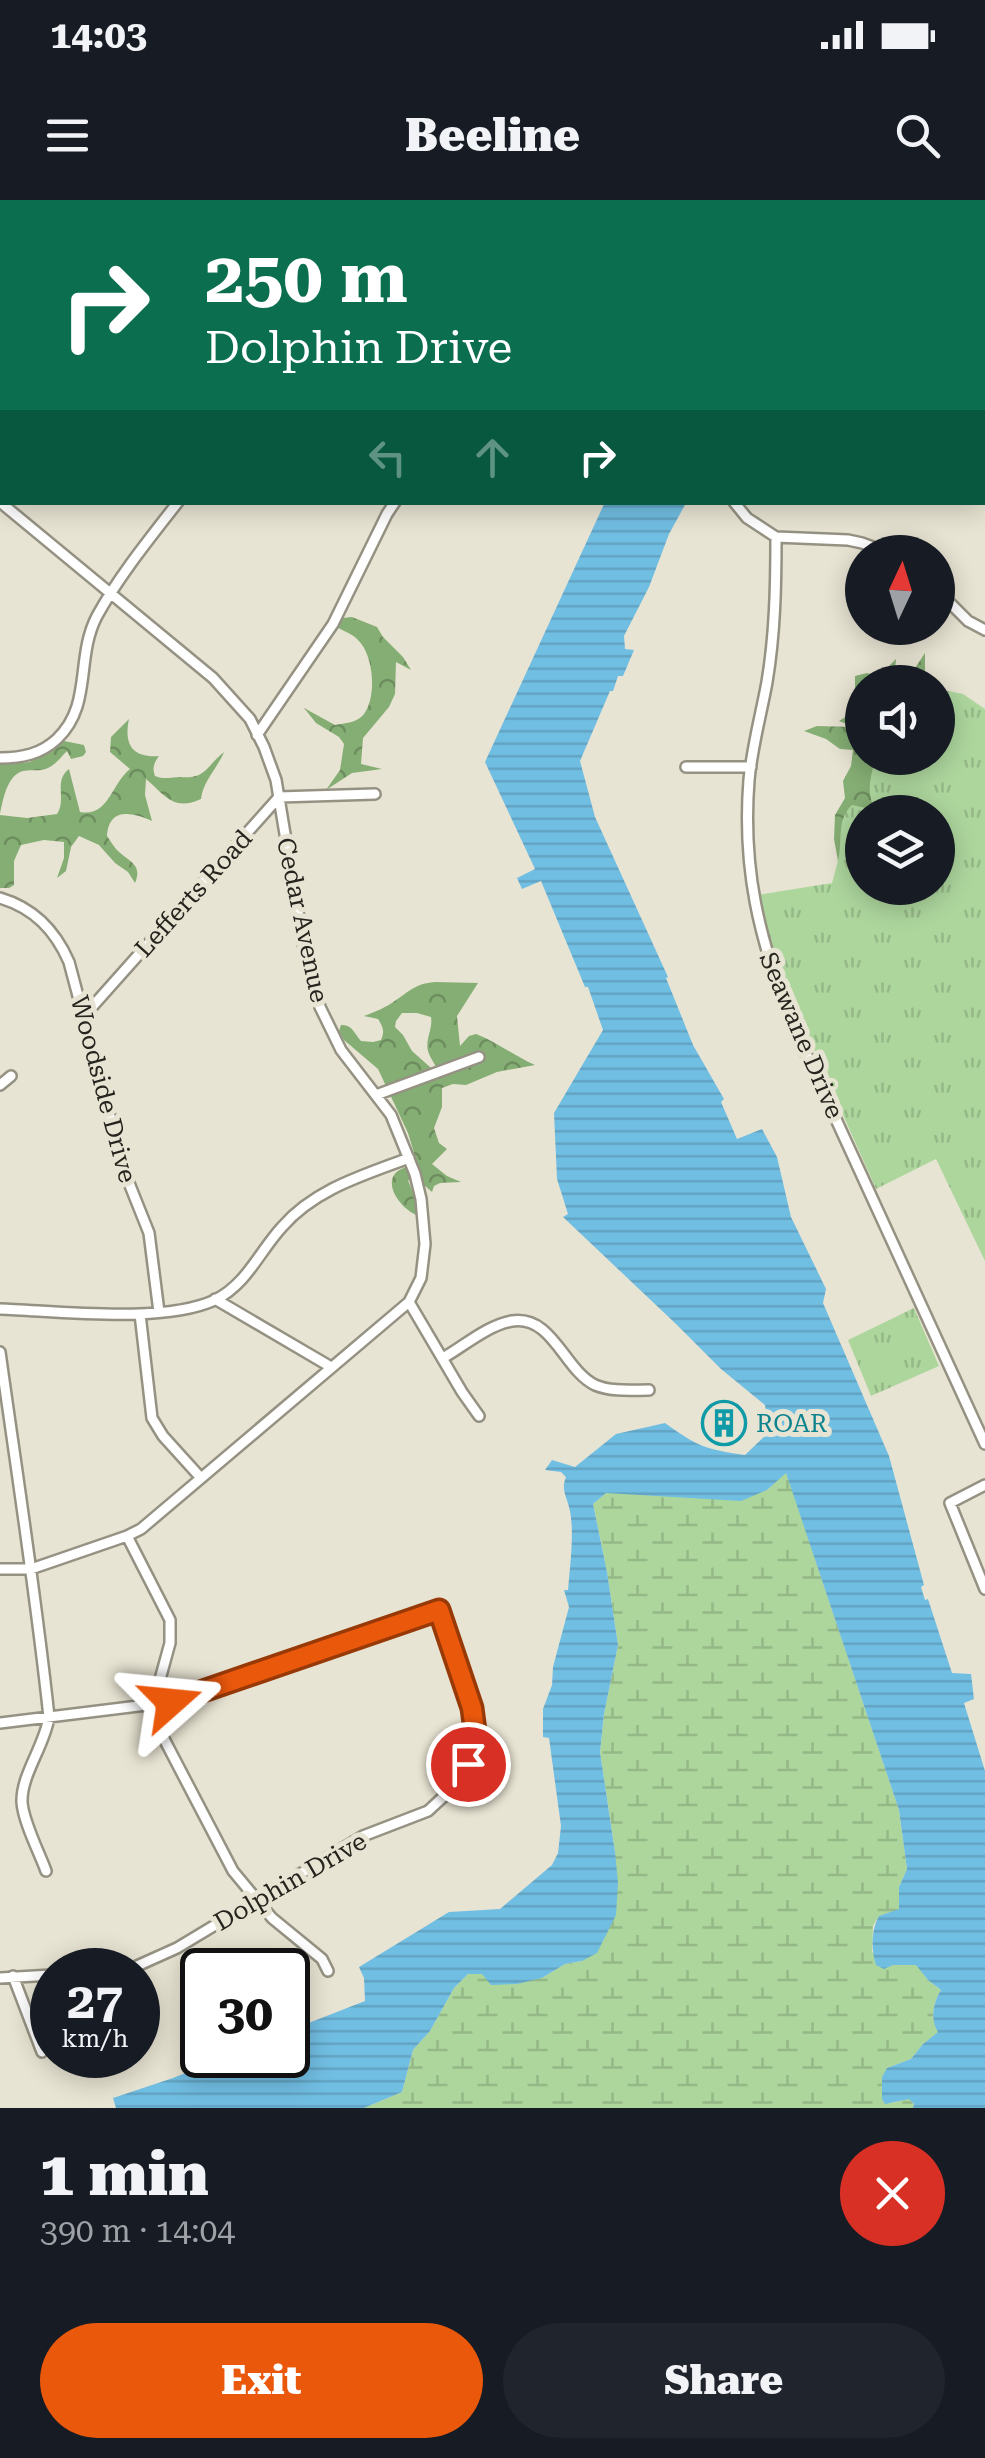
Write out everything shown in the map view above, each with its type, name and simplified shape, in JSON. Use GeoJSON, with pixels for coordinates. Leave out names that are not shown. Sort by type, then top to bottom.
{"type":"FeatureCollection","features":[{"type":"Feature","properties":{"kind":"street","name":"Cedar Avenue"},"geometry":{"type":"LineString","coordinates":[[4,505],[227,691],[246,712],[269,758],[304,948],[320,1006],[340,1050],[391,1115],[409,1158],[420,1200],[425,1244],[421,1278],[409,1302]]}},
{"type":"Feature","properties":{"kind":"street"},"geometry":{"type":"LineString","coordinates":[[0,758],[33,754],[68,729],[80,702],[86,641],[96,618],[176,505]]}},
{"type":"Feature","properties":{"kind":"street"},"geometry":{"type":"LineString","coordinates":[[257,734],[333,624],[393,505]]}},
{"type":"Feature","properties":{"kind":"street"},"geometry":{"type":"LineString","coordinates":[[737,505],[776,538],[845,540]]}},
{"type":"Feature","properties":{"kind":"street","name":"Seawane Drive"},"geometry":{"type":"LineString","coordinates":[[776,538],[773,640],[751,767],[748,809],[756,916],[790,1019],[985,1444]]}},
{"type":"Feature","properties":{"kind":"street"},"geometry":{"type":"LineString","coordinates":[[955,608],[985,630]]}},
{"type":"Feature","properties":{"kind":"street"},"geometry":{"type":"LineString","coordinates":[[686,767],[751,767]]}},
{"type":"Feature","properties":{"kind":"street"},"geometry":{"type":"LineString","coordinates":[[279,798],[375,794]]}},
{"type":"Feature","properties":{"kind":"street","name":"Lefferts Road"},"geometry":{"type":"LineString","coordinates":[[84,1016],[279,798]]}},
{"type":"Feature","properties":{"kind":"street","name":"Woodside Drive"},"geometry":{"type":"LineString","coordinates":[[0,898],[30,911],[44,923],[69,962],[124,1173],[149,1233],[159,1312]]}},
{"type":"Feature","properties":{"kind":"street"},"geometry":{"type":"LineString","coordinates":[[376,1095],[480,1057]]}},
{"type":"Feature","properties":{"kind":"street"},"geometry":{"type":"LineString","coordinates":[[0,1085],[11,1076]]}},
{"type":"Feature","properties":{"kind":"street"},"geometry":{"type":"LineString","coordinates":[[0,1309],[140,1314],[215,1299],[246,1276],[281,1227],[303,1206],[342,1184],[409,1158]]}},
{"type":"Feature","properties":{"kind":"street"},"geometry":{"type":"LineString","coordinates":[[215,1299],[332,1368]]}},
{"type":"Feature","properties":{"kind":"street"},"geometry":{"type":"LineString","coordinates":[[0,1569],[31,1569],[141,1529],[409,1302],[479,1416]]}},
{"type":"Feature","properties":{"kind":"street"},"geometry":{"type":"LineString","coordinates":[[140,1314],[152,1418],[201,1478]]}},
{"type":"Feature","properties":{"kind":"street"},"geometry":{"type":"LineString","coordinates":[[443,1358],[499,1325],[523,1321],[545,1331],[569,1364],[587,1380],[613,1390],[649,1390]]}},
{"type":"Feature","properties":{"kind":"street"},"geometry":{"type":"LineString","coordinates":[[0,1352],[49,1717],[22,1801],[46,1870]]}},
{"type":"Feature","properties":{"kind":"street"},"geometry":{"type":"LineString","coordinates":[[985,1485],[950,1503],[985,1589]]}},
{"type":"Feature","properties":{"kind":"street"},"geometry":{"type":"LineString","coordinates":[[127,1536],[170,1620],[170,1644],[153,1704],[162,1735],[233,1871],[291,1935],[319,1956],[328,1971]]}},
{"type":"Feature","properties":{"kind":"street","name":"Dolphin Drive"},"geometry":{"type":"LineString","coordinates":[[153,1704],[190,1696],[439,1610],[474,1720],[474,1744],[462,1776],[428,1810],[363,1836],[160,1956]]}},
{"type":"Feature","properties":{"kind":"street"},"geometry":{"type":"LineString","coordinates":[[0,1724],[153,1704]]}},
{"type":"Feature","properties":{"kind":"street"},"geometry":{"type":"LineString","coordinates":[[13,1976],[30,2021]]}},
{"type":"Feature","properties":{"kind":"street"},"geometry":{"type":"LineString","coordinates":[[0,1978],[30,1976]]}},
{"type":"Feature","properties":{"kind":"green space"},"geometry":{"type":"Polygon","coordinates":[[[352,617],[377,627],[411,670],[396,662],[395,694],[363,738],[361,764],[382,769],[352,773],[326,790],[340,770],[344,744],[316,723],[304,708],[335,725],[364,714],[372,686],[367,655],[354,637],[329,623],[352,617]]]}},
{"type":"Feature","properties":{"kind":"green space"},"geometry":{"type":"Polygon","coordinates":[[[955,692],[985,709],[985,1261],[936,1159],[876,1189],[776,964],[757,895],[832,883],[838,861],[840,813],[845,804],[845,905],[955,905],[955,795],[849,795],[860,775],[955,775],[955,692]]]}},
{"type":"Feature","properties":{"kind":"green space"},"geometry":{"type":"Polygon","coordinates":[[[129,719],[129,742],[136,752],[159,756],[155,776],[196,776],[224,752],[204,786],[201,799],[176,802],[146,779],[145,795],[152,821],[130,814],[112,820],[107,836],[136,867],[135,883],[99,845],[79,836],[71,847],[66,871],[57,878],[64,858],[64,842],[44,840],[21,845],[14,861],[14,885],[0,888],[0,815],[27,818],[57,814],[62,779],[69,769],[80,812],[104,805],[130,769],[110,752],[111,737],[129,719]]]}},
{"type":"Feature","properties":{"kind":"green space"},"geometry":{"type":"Polygon","coordinates":[[[817,726],[845,727],[845,749],[804,731],[817,726]]]}},
{"type":"Feature","properties":{"kind":"green space"},"geometry":{"type":"Polygon","coordinates":[[[64,741],[84,745],[86,752],[71,759],[67,751],[48,768],[18,773],[7,789],[0,814],[0,764],[30,762],[64,741]]]}},
{"type":"Feature","properties":{"kind":"green space"},"geometry":{"type":"Polygon","coordinates":[[[846,775],[872,775],[871,795],[845,798],[846,775]]]}},
{"type":"Feature","properties":{"kind":"green space"},"geometry":{"type":"Polygon","coordinates":[[[845,798],[838,861],[834,839],[835,815],[845,798]]]}},
{"type":"Feature","properties":{"kind":"green space"},"geometry":{"type":"Polygon","coordinates":[[[429,983],[478,983],[457,1016],[460,1046],[476,1034],[535,1065],[442,1088],[442,1107],[434,1128],[439,1143],[447,1149],[432,1164],[461,1182],[440,1183],[432,1192],[423,1184],[408,1180],[418,1216],[401,1203],[392,1186],[396,1172],[418,1166],[408,1133],[378,1069],[339,1031],[345,1025],[361,1041],[381,1040],[383,1029],[378,1019],[364,1016],[429,983]],[[402,1013],[395,1027],[412,1051],[439,1075],[427,1047],[431,1017],[402,1013]]]}},
{"type":"Feature","properties":{"kind":"green space"},"geometry":{"type":"Polygon","coordinates":[[[914,1308],[939,1366],[871,1396],[848,1340],[914,1308]]]}},
{"type":"Feature","properties":{"kind":"green space"},"geometry":{"type":"Polygon","coordinates":[[[786,1472],[899,1810],[907,1869],[899,1887],[899,1910],[879,1916],[873,1926],[872,1952],[893,1965],[917,1965],[941,1990],[934,2011],[939,2032],[911,2059],[887,2068],[892,2103],[909,2098],[913,2108],[364,2108],[402,2092],[413,2050],[430,2031],[454,1988],[469,1973],[542,1978],[565,1964],[582,1961],[615,1852],[600,1752],[618,1645],[593,1504],[606,1493],[767,1490],[786,1472]]]}},
{"type":"Feature","properties":{"kind":"water"},"geometry":{"type":"Polygon","coordinates":[[[604,505],[685,505],[624,636],[625,649],[634,650],[623,676],[618,676],[610,691],[580,761],[595,817],[668,977],[693,1045],[724,1099],[721,1102],[737,1139],[762,1129],[777,1157],[791,1217],[826,1289],[823,1303],[889,1456],[924,1585],[921,1587],[952,1673],[971,1674],[974,1699],[964,1703],[985,1771],[985,2108],[913,2108],[909,2099],[885,2104],[882,2099],[882,2077],[887,2068],[911,2059],[938,2032],[934,2011],[941,1990],[916,1965],[884,1969],[876,1965],[876,1922],[879,1916],[899,1909],[899,1887],[907,1869],[899,1810],[786,1473],[767,1490],[741,1501],[606,1493],[593,1504],[618,1645],[600,1752],[615,1852],[616,1915],[597,1953],[565,1964],[542,1978],[517,1984],[491,1985],[482,1974],[468,1974],[454,1988],[430,2031],[413,2050],[402,2092],[364,2108],[116,2108],[113,2098],[180,2075],[310,2078],[310,2022],[365,2001],[364,1978],[359,1967],[449,1912],[500,1909],[552,1865],[558,1853],[561,1826],[549,1738],[543,1737],[543,1709],[569,1607],[564,1590],[568,1590],[572,1537],[564,1489],[566,1477],[561,1472],[545,1470],[552,1460],[575,1467],[616,1434],[665,1423],[702,1446],[745,1455],[769,1432],[765,1405],[721,1369],[563,1217],[568,1214],[557,1179],[554,1113],[603,1030],[541,881],[522,889],[517,878],[535,869],[485,762],[604,505]]]}},
{"type":"Feature","properties":{"kind":"place","name":"ROAR"},"geometry":{"type":"Point","coordinates":[724,1423]}},
{"type":"Feature","properties":{"kind":"route"},"geometry":{"type":"LineString","coordinates":[[171,1702],[439,1610],[472,1708],[475,1731],[468,1764]]}}]}
